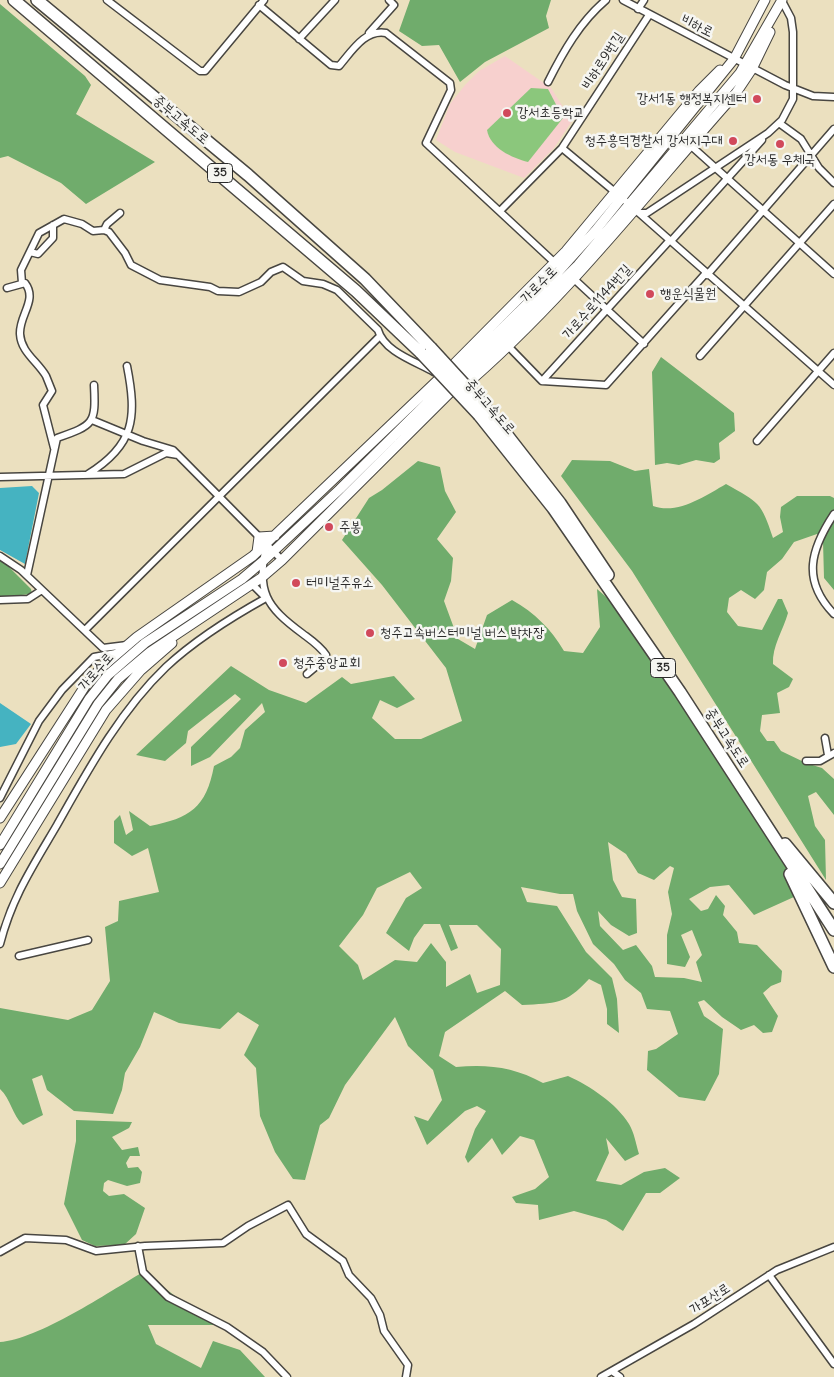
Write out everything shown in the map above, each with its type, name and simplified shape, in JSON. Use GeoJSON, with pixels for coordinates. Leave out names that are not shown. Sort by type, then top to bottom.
{"type":"FeatureCollection","features":[{"type":"Feature","properties":{"kind":"highway","name":"중부고속도로"},"geometry":{"type":"LineString","coordinates":[[14,0],[426,350]]}},
{"type":"Feature","properties":{"kind":"highway","name":"중부고속도로"},"geometry":{"type":"LineString","coordinates":[[37,0],[248,175],[365,279],[482,412],[553,508],[834,919]]}},
{"type":"Feature","properties":{"kind":"highway","name":"중부고속도로"},"geometry":{"type":"LineString","coordinates":[[783,845],[834,930]]}},
{"type":"Feature","properties":{"kind":"highway"},"geometry":{"type":"LineString","coordinates":[[783,845],[834,903]]}},
{"type":"Feature","properties":{"kind":"highway"},"geometry":{"type":"LineString","coordinates":[[783,845],[834,967]]}},
{"type":"Feature","properties":{"kind":"main road","name":"가로수로"},"geometry":{"type":"LineString","coordinates":[[0,845],[89,700],[108,675],[145,643],[242,579],[274,552],[628,203],[699,91],[734,59],[765,0]]}},
{"type":"Feature","properties":{"kind":"main road","name":"가로수로"},"geometry":{"type":"LineString","coordinates":[[0,864],[105,693],[140,659],[252,584],[282,560],[565,279],[628,203],[749,67],[782,0]]}},
{"type":"Feature","properties":{"kind":"main road"},"geometry":{"type":"LineString","coordinates":[[420,423],[509,348],[574,279],[628,203],[690,145],[736,93],[749,67],[765,44],[782,0]]}},
{"type":"Feature","properties":{"kind":"main road"},"geometry":{"type":"LineString","coordinates":[[754,23],[758,28],[767,29]]}},
{"type":"Feature","properties":{"kind":"main road","name":"가로수로"},"geometry":{"type":"LineString","coordinates":[[0,818],[87,683],[116,653],[266,545],[441,377],[555,263],[628,203]]}},
{"type":"Feature","properties":{"kind":"main road"},"geometry":{"type":"LineString","coordinates":[[258,552],[259,537],[275,536]]}},
{"type":"Feature","properties":{"kind":"main road","name":"가로수로"},"geometry":{"type":"LineString","coordinates":[[0,883],[106,710],[141,670],[216,609]]}},
{"type":"Feature","properties":{"kind":"main road"},"geometry":{"type":"LineString","coordinates":[[0,826],[9,804]]}},
{"type":"Feature","properties":{"kind":"street"},"geometry":{"type":"LineString","coordinates":[[107,0],[200,71],[205,71],[262,3],[331,65],[339,66],[394,5],[388,0]]}},
{"type":"Feature","properties":{"kind":"street"},"geometry":{"type":"LineString","coordinates":[[300,39],[335,0]]}},
{"type":"Feature","properties":{"kind":"street"},"geometry":{"type":"LineString","coordinates":[[548,82],[582,25],[592,12],[606,0]]}},
{"type":"Feature","properties":{"kind":"street","name":"비하로"},"geometry":{"type":"LineString","coordinates":[[623,0],[792,88],[813,96],[834,97]]}},
{"type":"Feature","properties":{"kind":"street"},"geometry":{"type":"LineString","coordinates":[[638,9],[644,0]]}},
{"type":"Feature","properties":{"kind":"street"},"geometry":{"type":"LineString","coordinates":[[628,203],[647,213],[768,133],[779,123],[793,99],[793,32],[791,18],[782,0]]}},
{"type":"Feature","properties":{"kind":"street","name":"비하로9번길"},"geometry":{"type":"LineString","coordinates":[[500,211],[562,148],[649,15]]}},
{"type":"Feature","properties":{"kind":"street"},"geometry":{"type":"LineString","coordinates":[[368,34],[377,31],[386,33],[450,82],[451,90],[426,142],[555,263]]}},
{"type":"Feature","properties":{"kind":"street"},"geometry":{"type":"LineString","coordinates":[[779,123],[801,138],[819,168],[834,183]]}},
{"type":"Feature","properties":{"kind":"street"},"geometry":{"type":"LineString","coordinates":[[509,348],[542,381],[606,385],[707,274],[834,129]]}},
{"type":"Feature","properties":{"kind":"street","name":"가로수로1144번길"},"geometry":{"type":"LineString","coordinates":[[542,381],[768,133]]}},
{"type":"Feature","properties":{"kind":"street"},"geometry":{"type":"LineString","coordinates":[[690,145],[834,274]]}},
{"type":"Feature","properties":{"kind":"street"},"geometry":{"type":"LineString","coordinates":[[562,148],[628,203],[743,307],[834,385]]}},
{"type":"Feature","properties":{"kind":"street"},"geometry":{"type":"LineString","coordinates":[[700,356],[834,204]]}},
{"type":"Feature","properties":{"kind":"street"},"geometry":{"type":"LineString","coordinates":[[104,230],[107,224],[120,213]]}},
{"type":"Feature","properties":{"kind":"street"},"geometry":{"type":"LineString","coordinates":[[22,283],[21,270],[39,233],[64,219],[82,224],[93,231],[104,230],[116,240],[131,265],[160,280],[210,287],[218,291],[238,292],[261,282],[271,272],[283,267],[303,281],[323,284],[337,290],[378,330],[380,336],[407,360],[419,364],[441,377]]}},
{"type":"Feature","properties":{"kind":"street"},"geometry":{"type":"LineString","coordinates":[[30,252],[38,254],[53,238],[53,225]]}},
{"type":"Feature","properties":{"kind":"street"},"geometry":{"type":"LineString","coordinates":[[574,279],[644,344]]}},
{"type":"Feature","properties":{"kind":"street"},"geometry":{"type":"LineString","coordinates":[[7,288],[22,283]]}},
{"type":"Feature","properties":{"kind":"street"},"geometry":{"type":"LineString","coordinates":[[22,283],[28,287],[30,301],[20,323],[20,337],[27,352],[46,376],[52,391],[42,405],[54,449]]}},
{"type":"Feature","properties":{"kind":"street"},"geometry":{"type":"LineString","coordinates":[[85,630],[380,336]]}},
{"type":"Feature","properties":{"kind":"street"},"geometry":{"type":"LineString","coordinates":[[757,441],[834,353]]}},
{"type":"Feature","properties":{"kind":"street"},"geometry":{"type":"LineString","coordinates":[[87,475],[107,459],[127,434],[132,420],[134,399],[127,366]]}},
{"type":"Feature","properties":{"kind":"street"},"geometry":{"type":"LineString","coordinates":[[28,576],[57,438],[82,429],[92,420],[96,413],[94,385]]}},
{"type":"Feature","properties":{"kind":"street"},"geometry":{"type":"LineString","coordinates":[[92,420],[174,450],[282,560]]}},
{"type":"Feature","properties":{"kind":"street"},"geometry":{"type":"LineString","coordinates":[[0,477],[128,473],[158,456],[166,454],[178,455]]}},
{"type":"Feature","properties":{"kind":"street"},"geometry":{"type":"LineString","coordinates":[[834,514],[817,545],[811,568],[818,591],[834,614]]}},
{"type":"Feature","properties":{"kind":"street"},"geometry":{"type":"LineString","coordinates":[[266,545],[262,562],[266,598]]}},
{"type":"Feature","properties":{"kind":"street"},"geometry":{"type":"LineString","coordinates":[[0,556],[13,562],[104,648],[127,644]]}},
{"type":"Feature","properties":{"kind":"street"},"geometry":{"type":"LineString","coordinates":[[252,584],[285,620],[316,644],[326,655],[307,674]]}},
{"type":"Feature","properties":{"kind":"street"},"geometry":{"type":"LineString","coordinates":[[0,600],[28,599],[42,590]]}},
{"type":"Feature","properties":{"kind":"street"},"geometry":{"type":"LineString","coordinates":[[0,944],[7,916],[18,893],[110,736],[130,708],[157,676],[209,632],[266,598]]}},
{"type":"Feature","properties":{"kind":"street"},"geometry":{"type":"LineString","coordinates":[[0,798],[40,721],[62,690],[94,657],[116,653]]}},
{"type":"Feature","properties":{"kind":"street"},"geometry":{"type":"LineString","coordinates":[[806,760],[820,761],[831,754],[825,738]]}},
{"type":"Feature","properties":{"kind":"street"},"geometry":{"type":"LineString","coordinates":[[19,956],[88,940]]}},
{"type":"Feature","properties":{"kind":"street"},"geometry":{"type":"LineString","coordinates":[[0,1252],[25,1238],[66,1240],[96,1251],[138,1246],[223,1243],[248,1226],[288,1205],[306,1234],[343,1261],[349,1275],[371,1298],[380,1315],[384,1331],[408,1365],[406,1377]]}},
{"type":"Feature","properties":{"kind":"street"},"geometry":{"type":"LineString","coordinates":[[138,1246],[143,1272],[168,1296],[227,1327],[263,1352],[287,1377]]}},
{"type":"Feature","properties":{"kind":"street","name":"가포산로"},"geometry":{"type":"LineString","coordinates":[[602,1377],[694,1324],[769,1275],[834,1247]]}},
{"type":"Feature","properties":{"kind":"street"},"geometry":{"type":"LineString","coordinates":[[769,1275],[834,1364]]}},
{"type":"Feature","properties":{"kind":"street"},"geometry":{"type":"LineString","coordinates":[[612,1371],[620,1377]]}},
{"type":"Feature","properties":{"kind":"shaded area","name":"강서초등학교"},"geometry":{"type":"Polygon","coordinates":[[[505,56],[551,88],[572,121],[554,148],[524,178],[455,152],[436,140],[450,104],[465,85],[479,71],[505,56]]]}},
{"type":"Feature","properties":{"kind":"green space"},"geometry":{"type":"Polygon","coordinates":[[[410,0],[551,0],[546,16],[549,28],[485,62],[460,82],[439,45],[422,46],[399,31],[410,0]]]}},
{"type":"Feature","properties":{"kind":"green space"},"geometry":{"type":"Polygon","coordinates":[[[0,4],[85,76],[91,85],[76,114],[155,162],[86,204],[61,183],[8,156],[0,158],[0,4]]]}},
{"type":"Feature","properties":{"kind":"green space"},"geometry":{"type":"Polygon","coordinates":[[[531,88],[548,89],[563,118],[528,162],[515,158],[497,147],[492,142],[487,130],[531,88]]]}},
{"type":"Feature","properties":{"kind":"green space"},"geometry":{"type":"Polygon","coordinates":[[[661,357],[734,413],[735,431],[719,443],[720,459],[714,463],[696,460],[679,465],[667,463],[655,465],[652,372],[661,357]]]}},
{"type":"Feature","properties":{"kind":"green space"},"geometry":{"type":"Polygon","coordinates":[[[572,460],[610,461],[635,471],[649,469],[653,506],[662,508],[672,508],[691,503],[726,484],[746,495],[757,504],[762,510],[773,538],[783,532],[780,517],[781,507],[797,496],[830,496],[834,498],[834,590],[824,578],[823,541],[817,534],[794,542],[782,559],[767,572],[764,590],[755,599],[741,590],[729,598],[727,612],[738,626],[762,630],[778,599],[782,599],[788,613],[776,645],[773,664],[793,679],[789,687],[777,693],[780,713],[762,715],[760,731],[767,741],[774,741],[781,751],[806,763],[822,768],[834,779],[834,815],[816,792],[808,796],[815,826],[825,840],[826,880],[632,571],[561,476],[572,460]]]}},
{"type":"Feature","properties":{"kind":"green space"},"geometry":{"type":"Polygon","coordinates":[[[418,461],[440,467],[445,491],[456,512],[437,539],[453,558],[451,581],[444,601],[458,639],[475,649],[487,615],[512,600],[542,622],[564,651],[583,653],[600,627],[597,589],[612,602],[693,718],[805,892],[754,915],[729,885],[710,887],[689,899],[701,911],[708,909],[716,895],[725,906],[723,915],[737,932],[739,943],[757,945],[782,971],[781,982],[771,986],[763,993],[778,1016],[772,1032],[763,1033],[754,1025],[741,1030],[722,1017],[704,1000],[698,1002],[704,1016],[723,1029],[719,1074],[705,1101],[679,1097],[647,1070],[648,1051],[656,1049],[678,1034],[670,1011],[647,1009],[641,993],[625,980],[614,964],[593,944],[577,911],[573,894],[560,894],[521,887],[527,902],[557,906],[586,952],[612,978],[617,999],[619,1033],[607,1024],[607,1009],[601,985],[589,979],[573,994],[552,1003],[522,1005],[505,991],[445,1032],[439,1056],[456,1067],[479,1066],[501,1068],[522,1073],[543,1083],[568,1076],[594,1090],[610,1102],[624,1116],[631,1127],[639,1154],[625,1161],[606,1138],[609,1153],[596,1181],[621,1185],[644,1172],[665,1168],[680,1178],[660,1193],[646,1193],[623,1231],[606,1220],[574,1211],[539,1220],[538,1205],[516,1203],[512,1197],[535,1189],[549,1177],[534,1140],[520,1136],[502,1155],[492,1138],[468,1163],[465,1157],[475,1129],[486,1111],[477,1106],[465,1111],[427,1145],[414,1116],[428,1121],[442,1100],[433,1070],[408,1046],[395,1017],[345,1085],[329,1118],[320,1125],[305,1180],[293,1179],[275,1152],[260,1116],[256,1068],[244,1055],[259,1025],[238,1012],[220,1029],[179,1023],[154,1012],[140,1047],[125,1073],[122,1090],[113,1114],[74,1111],[47,1090],[42,1075],[32,1079],[43,1115],[23,1125],[16,1117],[7,1097],[0,1089],[0,1008],[68,1020],[92,1010],[110,981],[105,927],[118,921],[119,901],[159,892],[148,848],[132,856],[114,843],[114,821],[120,815],[126,835],[133,830],[129,811],[150,826],[186,815],[201,801],[211,780],[214,766],[231,757],[240,748],[245,730],[265,712],[262,703],[210,757],[191,766],[191,747],[241,699],[235,694],[188,731],[186,743],[165,761],[136,755],[231,666],[269,690],[306,703],[342,677],[351,684],[394,676],[415,699],[397,708],[380,700],[372,718],[395,739],[421,739],[462,721],[446,668],[382,585],[342,540],[369,498],[418,461]],[[608,842],[613,880],[622,897],[636,899],[637,933],[629,936],[611,925],[598,911],[600,926],[623,950],[636,945],[652,966],[655,977],[684,978],[702,982],[696,962],[702,955],[692,930],[681,935],[690,957],[685,967],[667,964],[667,935],[672,914],[668,892],[674,868],[670,866],[654,880],[638,873],[626,854],[608,842]],[[410,872],[377,888],[363,915],[339,946],[358,965],[363,980],[395,960],[417,962],[431,943],[446,962],[446,987],[470,974],[477,993],[500,985],[501,949],[477,925],[449,925],[458,948],[451,951],[440,924],[424,924],[414,938],[409,951],[386,933],[406,898],[422,888],[410,872]]]}},
{"type":"Feature","properties":{"kind":"green space"},"geometry":{"type":"Polygon","coordinates":[[[0,558],[31,589],[32,594],[0,597],[0,558]]]}},
{"type":"Feature","properties":{"kind":"green space"},"geometry":{"type":"Polygon","coordinates":[[[76,1120],[132,1122],[129,1128],[112,1137],[122,1150],[138,1147],[140,1156],[130,1156],[126,1163],[128,1168],[138,1167],[142,1172],[140,1183],[127,1186],[108,1180],[104,1183],[103,1191],[109,1196],[124,1194],[145,1208],[136,1234],[124,1245],[95,1246],[82,1240],[64,1204],[76,1141],[76,1120]]]}},
{"type":"Feature","properties":{"kind":"green space"},"geometry":{"type":"Polygon","coordinates":[[[143,1272],[214,1325],[148,1325],[156,1344],[201,1368],[213,1341],[240,1350],[265,1377],[0,1377],[0,1342],[33,1333],[53,1324],[143,1272]]]}},
{"type":"Feature","properties":{"kind":"water"},"geometry":{"type":"Polygon","coordinates":[[[32,486],[39,493],[25,564],[0,550],[0,488],[32,486]]]}},
{"type":"Feature","properties":{"kind":"water"},"geometry":{"type":"Polygon","coordinates":[[[0,703],[31,724],[16,744],[0,747],[0,703]]]}},
{"type":"Feature","properties":{"kind":"place","name":"강서1동 행정복지센터"},"geometry":{"type":"Point","coordinates":[757,99]}},
{"type":"Feature","properties":{"kind":"place","name":"강서초등학교"},"geometry":{"type":"Point","coordinates":[507,113]}},
{"type":"Feature","properties":{"kind":"place","name":"청주흥덕경찰서 강서지구대"},"geometry":{"type":"Point","coordinates":[733,141]}},
{"type":"Feature","properties":{"kind":"place","name":"강서동 우체국"},"geometry":{"type":"Point","coordinates":[780,144]}},
{"type":"Feature","properties":{"kind":"place","name":"행운식물원"},"geometry":{"type":"Point","coordinates":[650,294]}},
{"type":"Feature","properties":{"kind":"place","name":"주봉"},"geometry":{"type":"Point","coordinates":[329,527]}},
{"type":"Feature","properties":{"kind":"place","name":"터미널주유소"},"geometry":{"type":"Point","coordinates":[296,583]}},
{"type":"Feature","properties":{"kind":"place","name":"청주고속버스터미널 버스 박차장"},"geometry":{"type":"Point","coordinates":[370,633]}},
{"type":"Feature","properties":{"kind":"place","name":"청주중앙교회"},"geometry":{"type":"Point","coordinates":[283,663]}}]}
